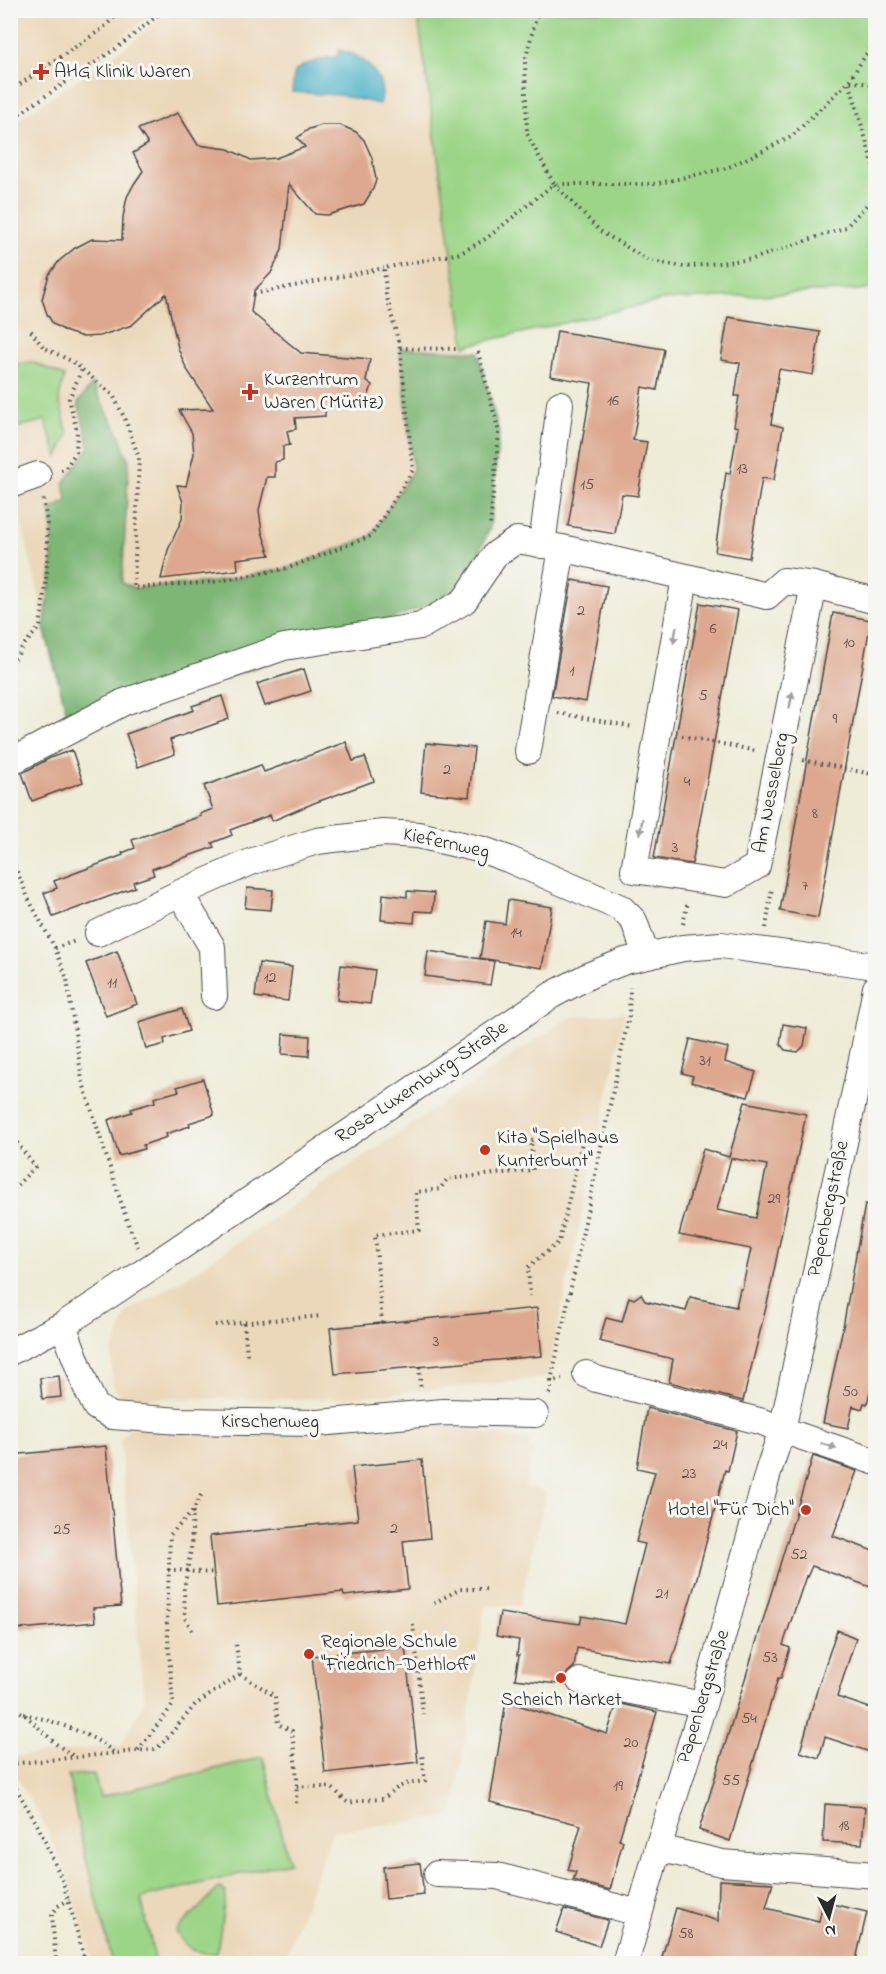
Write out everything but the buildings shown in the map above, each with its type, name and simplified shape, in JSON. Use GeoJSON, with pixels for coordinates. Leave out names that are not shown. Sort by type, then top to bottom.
{"type":"FeatureCollection","features":[{"type":"Feature","properties":{"kind":"street"},"geometry":{"type":"LineString","coordinates":[[528,751],[536,708],[552,547],[560,404]]}},
{"type":"Feature","properties":{"kind":"street"},"geometry":{"type":"LineString","coordinates":[[10,485],[38,476]]}},
{"type":"Feature","properties":{"kind":"street"},"geometry":{"type":"LineString","coordinates":[[10,762],[124,702],[284,647],[421,626],[464,601],[496,554],[517,540],[767,596],[784,581],[814,585],[876,601]]}},
{"type":"Feature","properties":{"kind":"street","name":"Am Nesselberg"},"geometry":{"type":"LineString","coordinates":[[685,578],[634,870],[726,884],[757,866],[814,585]]}},
{"type":"Feature","properties":{"kind":"street","name":"Kiefernweg"},"geometry":{"type":"LineString","coordinates":[[98,933],[253,861],[317,841],[383,833],[418,835],[483,850],[621,908],[634,921],[646,955]]}},
{"type":"Feature","properties":{"kind":"street"},"geometry":{"type":"LineString","coordinates":[[180,893],[212,946],[214,996]]}},
{"type":"Feature","properties":{"kind":"street","name":"Rosa-Luxemburg-Straße"},"geometry":{"type":"LineString","coordinates":[[10,1352],[63,1325],[552,995],[590,975],[646,955],[683,948],[721,945],[876,966]]}},
{"type":"Feature","properties":{"kind":"street","name":"Papenbergstraße"},"geometry":{"type":"LineString","coordinates":[[625,1964],[782,1430],[870,1051],[876,988]]}},
{"type":"Feature","properties":{"kind":"street","name":"Kirschenweg"},"geometry":{"type":"LineString","coordinates":[[63,1325],[96,1407],[112,1416],[180,1421],[318,1423],[443,1412],[535,1414]]}},
{"type":"Feature","properties":{"kind":"street"},"geometry":{"type":"LineString","coordinates":[[586,1374],[596,1379],[764,1422],[876,1462]]}},
{"type":"Feature","properties":{"kind":"street"},"geometry":{"type":"LineString","coordinates":[[579,1681],[703,1705]]}},
{"type":"Feature","properties":{"kind":"street"},"geometry":{"type":"LineString","coordinates":[[658,1848],[722,1863],[876,1875]]}},
{"type":"Feature","properties":{"kind":"street"},"geometry":{"type":"LineString","coordinates":[[437,1874],[497,1876],[639,1912]]}},
{"type":"Feature","properties":{"kind":"path"},"geometry":{"type":"LineString","coordinates":[[10,91],[102,29],[123,10]]}},
{"type":"Feature","properties":{"kind":"path"},"geometry":{"type":"LineString","coordinates":[[10,120],[121,45],[164,10]]}},
{"type":"Feature","properties":{"kind":"path"},"geometry":{"type":"LineString","coordinates":[[537,10],[525,61],[527,135],[554,184],[600,231],[648,260],[684,267],[753,259],[846,227],[876,195]]}},
{"type":"Feature","properties":{"kind":"path"},"geometry":{"type":"LineString","coordinates":[[254,294],[461,253],[487,238],[554,184],[655,184],[727,168],[791,137],[849,81],[876,39]]}},
{"type":"Feature","properties":{"kind":"path"},"geometry":{"type":"LineString","coordinates":[[849,81],[876,85]]}},
{"type":"Feature","properties":{"kind":"path"},"geometry":{"type":"LineString","coordinates":[[849,81],[876,175]]}},
{"type":"Feature","properties":{"kind":"path"},"geometry":{"type":"LineString","coordinates":[[31,332],[43,347],[73,362],[113,395],[125,419],[139,458],[134,588],[214,582],[288,568],[371,536],[413,470],[400,348],[386,294],[384,268]]}},
{"type":"Feature","properties":{"kind":"path"},"geometry":{"type":"LineString","coordinates":[[400,348],[458,349]]}},
{"type":"Feature","properties":{"kind":"path"},"geometry":{"type":"LineString","coordinates":[[478,352],[500,432],[490,528],[517,540]]}},
{"type":"Feature","properties":{"kind":"path"},"geometry":{"type":"LineString","coordinates":[[10,663],[40,627],[47,570],[47,523],[38,476],[65,469],[76,452],[77,431],[69,399],[82,369]]}},
{"type":"Feature","properties":{"kind":"path"},"geometry":{"type":"LineString","coordinates":[[536,708],[876,775]]}},
{"type":"Feature","properties":{"kind":"path"},"geometry":{"type":"LineString","coordinates":[[10,855],[28,900],[56,948],[67,979],[82,1080],[127,1221],[147,1270]]}},
{"type":"Feature","properties":{"kind":"path"},"geometry":{"type":"LineString","coordinates":[[740,876],[773,881],[766,931]]}},
{"type":"Feature","properties":{"kind":"path"},"geometry":{"type":"LineString","coordinates":[[535,1414],[551,1391],[550,1381],[629,1016],[629,980]]}},
{"type":"Feature","properties":{"kind":"path"},"geometry":{"type":"LineString","coordinates":[[10,1133],[35,1167],[10,1192]]}},
{"type":"Feature","properties":{"kind":"path"},"geometry":{"type":"LineString","coordinates":[[382,1323],[375,1235],[419,1230],[416,1192],[440,1189],[447,1179],[533,1170],[531,1140],[580,1135],[583,1138],[559,1242],[528,1267],[530,1296]]}},
{"type":"Feature","properties":{"kind":"path"},"geometry":{"type":"LineString","coordinates":[[215,1325],[322,1316]]}},
{"type":"Feature","properties":{"kind":"path"},"geometry":{"type":"LineString","coordinates":[[244,1323],[247,1356]]}},
{"type":"Feature","properties":{"kind":"path"},"geometry":{"type":"LineString","coordinates":[[550,1381],[579,1378],[586,1374]]}},
{"type":"Feature","properties":{"kind":"path"},"geometry":{"type":"LineString","coordinates":[[138,1750],[173,1705],[167,1625],[170,1535],[193,1511],[201,1495]]}},
{"type":"Feature","properties":{"kind":"path"},"geometry":{"type":"LineString","coordinates":[[192,1630],[184,1618],[184,1589],[191,1550],[193,1511]]}},
{"type":"Feature","properties":{"kind":"path"},"geometry":{"type":"LineString","coordinates":[[168,1570],[201,1574],[214,1572]]}},
{"type":"Feature","properties":{"kind":"path"},"geometry":{"type":"LineString","coordinates":[[434,1603],[460,1589],[488,1589]]}},
{"type":"Feature","properties":{"kind":"path"},"geometry":{"type":"LineString","coordinates":[[413,1624],[423,1714]]}},
{"type":"Feature","properties":{"kind":"path"},"geometry":{"type":"LineString","coordinates":[[236,1644],[240,1674]]}},
{"type":"Feature","properties":{"kind":"path"},"geometry":{"type":"LineString","coordinates":[[10,1764],[153,1749],[161,1745],[195,1705],[240,1674]]}},
{"type":"Feature","properties":{"kind":"path"},"geometry":{"type":"LineString","coordinates":[[240,1674],[275,1696],[278,1724],[292,1731],[297,1786],[296,1805]]}},
{"type":"Feature","properties":{"kind":"path"},"geometry":{"type":"LineString","coordinates":[[10,1706],[24,1714],[56,1744],[75,1757]]}},
{"type":"Feature","properties":{"kind":"path"},"geometry":{"type":"LineString","coordinates":[[24,1714],[41,1718],[89,1737],[104,1744],[113,1752]]}},
{"type":"Feature","properties":{"kind":"path"},"geometry":{"type":"LineString","coordinates":[[297,1786],[328,1787],[349,1803],[384,1799],[405,1784],[425,1781],[422,1754]]}},
{"type":"Feature","properties":{"kind":"path"},"geometry":{"type":"LineString","coordinates":[[10,1778],[38,1826],[63,1882],[86,1964]]}},
{"type":"Feature","properties":{"kind":"path"},"geometry":{"type":"LineString","coordinates":[[56,1964],[52,1916],[58,1906],[69,1900]]}},
{"type":"Feature","properties":{"kind":"shaded area","name":"AHG Klinik Waren"},"geometry":{"type":"Polygon","coordinates":[[[11,10],[156,11],[116,42],[11,113],[11,10]]]}},
{"type":"Feature","properties":{"kind":"shaded area","name":"Kurzentrum Waren (Müritz)"},"geometry":{"type":"Polygon","coordinates":[[[169,11],[417,11],[464,345],[478,352],[499,432],[490,528],[71,728],[11,480],[10,125],[126,47],[169,11]]]}},
{"type":"Feature","properties":{"kind":"shaded area","name":"Kita \"Spielhaus Kunterbunt\""},"geometry":{"type":"Polygon","coordinates":[[[625,1013],[547,1378],[339,1399],[122,1398],[113,1385],[111,1355],[127,1312],[179,1282],[570,1017],[625,1013]]]}},
{"type":"Feature","properties":{"kind":"shaded area","name":"Regionale Schule \"Friedrich-Dethloff\""},"geometry":{"type":"Polygon","coordinates":[[[424,1422],[527,1441],[533,1451],[524,1486],[546,1492],[520,1606],[485,1606],[453,1816],[333,1831],[283,1963],[93,1963],[68,1878],[44,1824],[11,1768],[10,1757],[121,1746],[144,1702],[120,1440],[129,1428],[424,1422]]]}},
{"type":"Feature","properties":{"kind":"green space"},"geometry":{"type":"Polygon","coordinates":[[[417,11],[875,11],[875,289],[663,300],[465,346],[417,11]]]}},
{"type":"Feature","properties":{"kind":"green space"},"geometry":{"type":"Polygon","coordinates":[[[400,348],[478,352],[499,432],[490,528],[460,594],[81,730],[71,728],[44,628],[52,571],[50,510],[67,501],[64,483],[90,447],[78,403],[92,384],[118,432],[129,461],[122,583],[134,588],[214,582],[288,568],[371,536],[413,470],[400,348]]]}},
{"type":"Feature","properties":{"kind":"green space"},"geometry":{"type":"Polygon","coordinates":[[[32,362],[64,376],[59,399],[68,434],[58,457],[45,420],[11,429],[11,365],[32,362]]]}},
{"type":"Feature","properties":{"kind":"green space"},"geometry":{"type":"Polygon","coordinates":[[[263,1757],[289,1862],[141,1898],[156,1963],[113,1963],[86,1859],[68,1775],[94,1774],[100,1797],[263,1757]]]}},
{"type":"Feature","properties":{"kind":"green space"},"geometry":{"type":"Polygon","coordinates":[[[219,1888],[226,1892],[217,1953],[192,1950],[176,1931],[219,1888]]]}},
{"type":"Feature","properties":{"kind":"water"},"geometry":{"type":"Polygon","coordinates":[[[339,50],[357,56],[372,69],[381,85],[380,104],[339,95],[292,92],[294,74],[298,69],[315,61],[337,57],[339,50]]]}},
{"type":"Feature","properties":{"kind":"place","name":"AHG Klinik Waren"},"geometry":{"type":"Point","coordinates":[41,72]}},
{"type":"Feature","properties":{"kind":"place","name":"Kurzentrum Waren (Müritz)"},"geometry":{"type":"Point","coordinates":[250,392]}},
{"type":"Feature","properties":{"kind":"place","name":"Kita \"Spielhaus Kunterbunt\""},"geometry":{"type":"Point","coordinates":[485,1150]}},
{"type":"Feature","properties":{"kind":"place","name":"Hotel \"Für Dich\""},"geometry":{"type":"Point","coordinates":[806,1510]}},
{"type":"Feature","properties":{"kind":"place","name":"Regionale Schule \"Friedrich-Dethloff\""},"geometry":{"type":"Point","coordinates":[309,1654]}},
{"type":"Feature","properties":{"kind":"place","name":"Scheich Market"},"geometry":{"type":"Point","coordinates":[561,1678]}}]}
